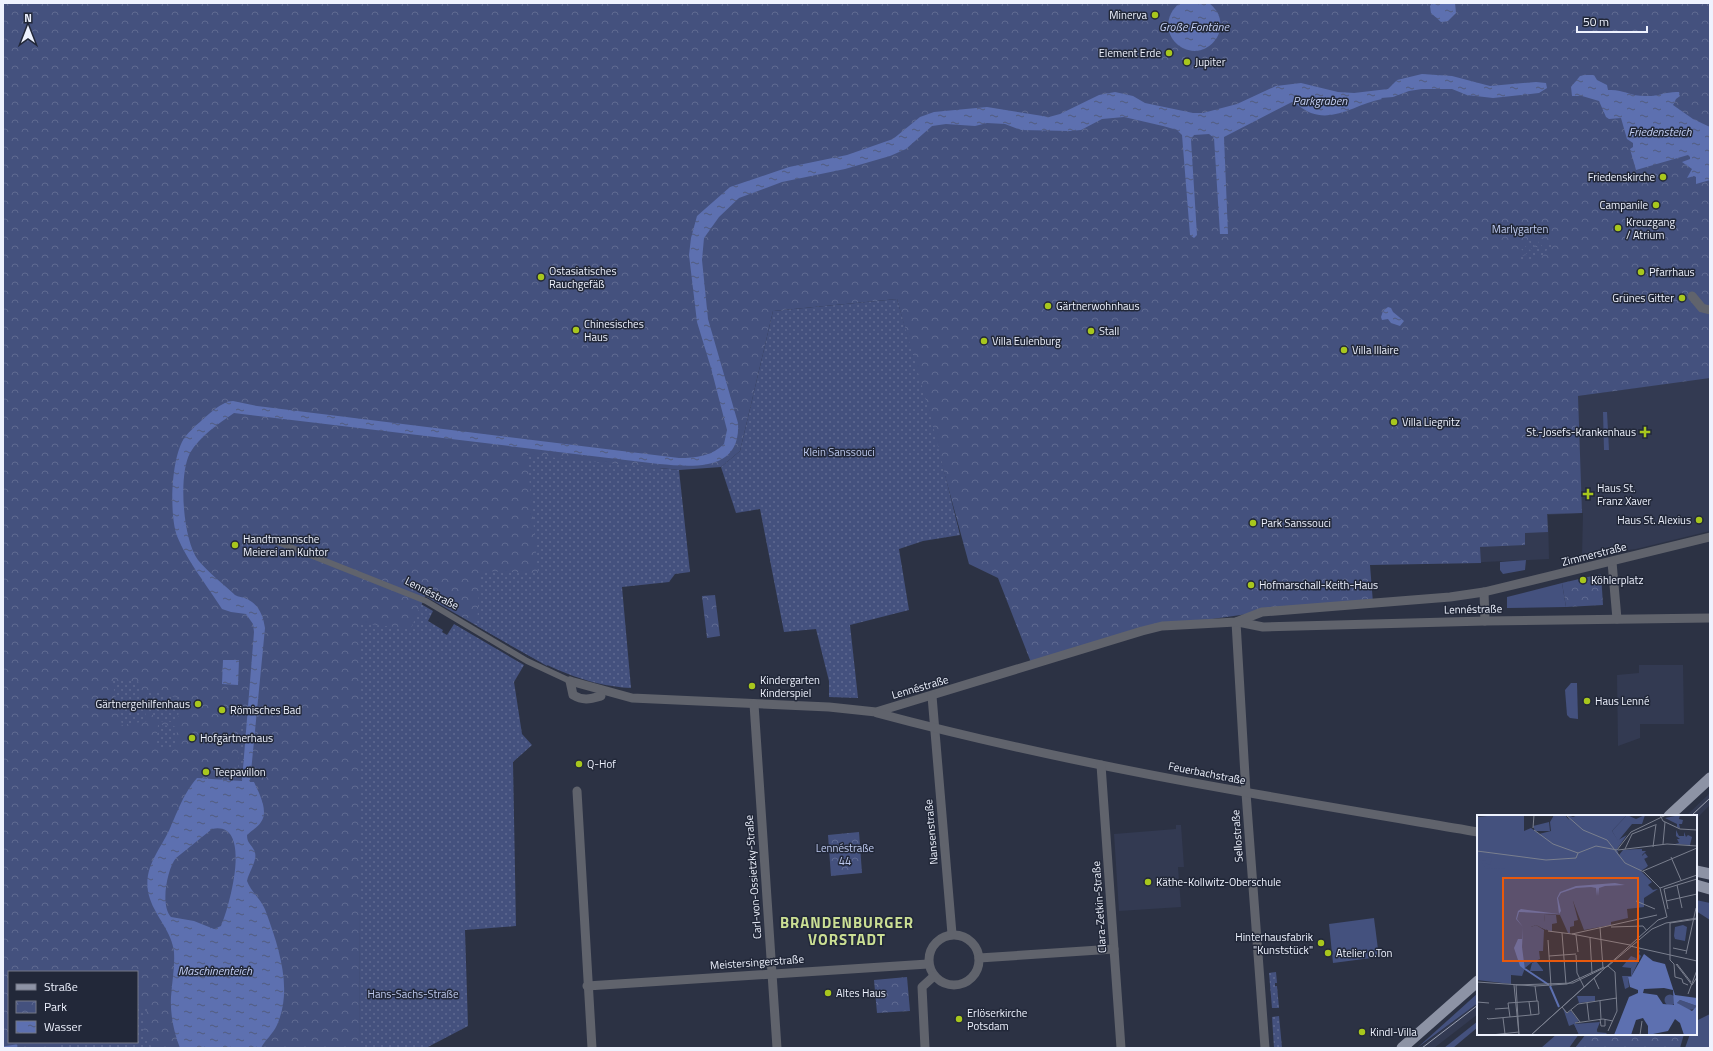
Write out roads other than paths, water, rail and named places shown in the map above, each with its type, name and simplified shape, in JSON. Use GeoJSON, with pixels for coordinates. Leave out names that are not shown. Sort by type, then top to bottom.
{"type":"FeatureCollection","features":[{"type":"Feature","properties":{"kind":"main road"},"geometry":{"type":"LineString","coordinates":[[1670,815],[1710,778]]}},
{"type":"Feature","properties":{"kind":"main road"},"geometry":{"type":"LineString","coordinates":[[1697,871],[1710,874]]}},
{"type":"Feature","properties":{"kind":"main road"},"geometry":{"type":"LineString","coordinates":[[1697,885],[1710,889]]}},
{"type":"Feature","properties":{"kind":"main road"},"geometry":{"type":"LineString","coordinates":[[1402,1048],[1477,982]]}},
{"type":"Feature","properties":{"kind":"street"},"geometry":{"type":"LineString","coordinates":[[1692,296],[1702,308],[1710,310]]}},
{"type":"Feature","properties":{"kind":"street","name":"Zimmerstraße"},"geometry":{"type":"LineString","coordinates":[[1484,592],[1710,537]]}},
{"type":"Feature","properties":{"kind":"street","name":"Lennéstraße"},"geometry":{"type":"LineString","coordinates":[[275,541],[426,601],[528,661],[601,697]]}},
{"type":"Feature","properties":{"kind":"street"},"geometry":{"type":"LineString","coordinates":[[1612,562],[1617,619]]}},
{"type":"Feature","properties":{"kind":"street"},"geometry":{"type":"LineString","coordinates":[[1484,592],[1485,621]]}},
{"type":"Feature","properties":{"kind":"street","name":"Lennéstraße"},"geometry":{"type":"LineString","coordinates":[[1236,622],[1262,612],[1450,597],[1484,592]]}},
{"type":"Feature","properties":{"kind":"street","name":"Lennéstraße"},"geometry":{"type":"LineString","coordinates":[[570,681],[573,694],[580,700],[601,697],[632,698],[829,707],[876,712],[1162,626],[1236,622],[1263,627],[1485,621],[1710,618]]}},
{"type":"Feature","properties":{"kind":"street","name":"Sellostraße"},"geometry":{"type":"LineString","coordinates":[[1236,622],[1246,793],[1264,1048]]}},
{"type":"Feature","properties":{"kind":"street"},"geometry":{"type":"LineString","coordinates":[[932,696],[934,728]]}},
{"type":"Feature","properties":{"kind":"street","name":"Carl-von-Ossietzky-Straße"},"geometry":{"type":"LineString","coordinates":[[754,704],[777,1048]]}},
{"type":"Feature","properties":{"kind":"street","name":"Feuerbachstraße"},"geometry":{"type":"LineString","coordinates":[[876,712],[934,728],[1101,765],[1246,793],[1477,832]]}},
{"type":"Feature","properties":{"kind":"street","name":"Nansenstraße"},"geometry":{"type":"LineString","coordinates":[[934,728],[952,934]]}},
{"type":"Feature","properties":{"kind":"street","name":"Clara-Zetkin-Straße"},"geometry":{"type":"LineString","coordinates":[[1101,765],[1121,1048]]}},
{"type":"Feature","properties":{"kind":"street"},"geometry":{"type":"LineString","coordinates":[[577,791],[592,1048]]}},
{"type":"Feature","properties":{"kind":"street"},"geometry":{"type":"LineString","coordinates":[[952,934],[967,938],[977,950],[979,958],[975,973],[963,983],[948,984],[934,976],[928,964],[931,947],[940,938],[952,934]]}},
{"type":"Feature","properties":{"kind":"street"},"geometry":{"type":"LineString","coordinates":[[979,958],[1114,949]]}},
{"type":"Feature","properties":{"kind":"street","name":"Meistersingerstraße"},"geometry":{"type":"LineString","coordinates":[[588,986],[928,964]]}},
{"type":"Feature","properties":{"kind":"street"},"geometry":{"type":"LineString","coordinates":[[925,1048],[922,986],[934,976]]}},
{"type":"Feature","properties":{"kind":"water","name":"Große Fontäne"},"geometry":{"type":"Polygon","coordinates":[[[1180,3],[1209,3],[1217,12],[1220,22],[1219,32],[1215,40],[1208,47],[1199,51],[1189,50],[1178,45],[1170,35],[1168,27],[1169,20],[1171,14],[1180,3]]]}},
{"type":"Feature","properties":{"kind":"water"},"geometry":{"type":"Polygon","coordinates":[[[1432,3],[1455,3],[1456,13],[1448,21],[1441,22],[1431,13],[1430,6],[1432,3]]]}},
{"type":"Feature","properties":{"kind":"water"},"geometry":{"type":"Polygon","coordinates":[[[1422,74],[1452,76],[1490,86],[1536,82],[1546,83],[1547,88],[1539,93],[1493,98],[1467,95],[1452,89],[1422,89],[1409,91],[1393,97],[1381,98],[1382,99],[1338,114],[1329,115],[1311,113],[1292,102],[1224,137],[1228,234],[1220,234],[1214,138],[1209,134],[1194,135],[1191,140],[1197,235],[1194,238],[1190,235],[1182,135],[1177,130],[1124,117],[1102,119],[1081,130],[1070,131],[1021,130],[1005,124],[987,123],[975,126],[946,124],[932,126],[906,149],[890,156],[845,169],[782,182],[739,198],[719,217],[704,238],[702,260],[708,319],[738,423],[737,439],[732,450],[723,458],[712,463],[686,466],[659,464],[234,413],[216,426],[194,447],[186,463],[183,491],[184,507],[189,538],[193,551],[198,560],[235,595],[247,599],[255,604],[262,615],[264,623],[265,628],[250,782],[254,782],[264,807],[264,813],[260,824],[247,835],[248,842],[254,850],[255,857],[247,881],[264,908],[271,926],[282,968],[284,997],[282,1011],[277,1025],[261,1048],[180,1048],[174,1030],[171,1010],[174,963],[173,945],[150,899],[148,878],[153,860],[167,835],[182,801],[197,778],[242,781],[254,632],[253,624],[246,614],[222,609],[186,554],[174,526],[172,500],[174,471],[180,446],[188,433],[211,412],[224,403],[233,401],[257,406],[679,458],[703,456],[709,454],[724,444],[727,430],[697,322],[689,255],[691,238],[697,216],[730,187],[789,167],[847,155],[893,139],[920,117],[934,112],[987,107],[1049,117],[1060,114],[1099,95],[1115,92],[1133,96],[1145,103],[1193,113],[1203,113],[1237,104],[1276,86],[1301,83],[1338,92],[1354,93],[1388,89],[1397,80],[1422,74]],[[212,829],[176,858],[170,870],[165,896],[168,912],[171,917],[194,921],[214,929],[221,926],[229,902],[235,867],[235,851],[232,838],[225,830],[212,829]]]}},
{"type":"Feature","properties":{"kind":"water","name":"Friedensteich"},"geometry":{"type":"Polygon","coordinates":[[[1594,75],[1597,80],[1607,85],[1608,90],[1640,96],[1679,92],[1680,96],[1676,99],[1673,105],[1693,119],[1710,127],[1710,180],[1696,184],[1696,177],[1694,176],[1687,178],[1692,169],[1682,162],[1690,159],[1688,155],[1636,170],[1630,149],[1633,147],[1633,143],[1627,139],[1621,118],[1609,119],[1606,117],[1599,101],[1582,96],[1572,96],[1571,87],[1580,76],[1594,75]]]}},
{"type":"Feature","properties":{"kind":"water"},"geometry":{"type":"Polygon","coordinates":[[[1388,307],[1391,308],[1393,312],[1404,321],[1400,326],[1391,323],[1388,319],[1382,320],[1381,317],[1383,311],[1388,307]]]}},
{"type":"Feature","properties":{"kind":"water"},"geometry":{"type":"Polygon","coordinates":[[[223,660],[239,660],[238,685],[222,684],[223,660]]]}},
{"type":"Feature","properties":{"kind":"waterway"},"geometry":{"type":"LineString","coordinates":[[3,1048],[16,1046]]}},
{"type":"Feature","properties":{"kind":"tram line"},"geometry":{"type":"LineString","coordinates":[[1692,815],[1710,798]]}},
{"type":"Feature","properties":{"kind":"tram line"},"geometry":{"type":"LineString","coordinates":[[1422,1048],[1477,1006]]}},
{"type":"Feature","properties":{"kind":"place","name":"Minerva"},"geometry":{"type":"Point","coordinates":[1155,15]}},
{"type":"Feature","properties":{"kind":"place","name":"Element Erde"},"geometry":{"type":"Point","coordinates":[1169,53]}},
{"type":"Feature","properties":{"kind":"place","name":"Jupiter"},"geometry":{"type":"Point","coordinates":[1187,62]}},
{"type":"Feature","properties":{"kind":"place","name":"Friedenskirche"},"geometry":{"type":"Point","coordinates":[1663,177]}},
{"type":"Feature","properties":{"kind":"place","name":"Campanile"},"geometry":{"type":"Point","coordinates":[1656,205]}},
{"type":"Feature","properties":{"kind":"place","name":"Kreuzgang / Atrium"},"geometry":{"type":"Point","coordinates":[1618,228]}},
{"type":"Feature","properties":{"kind":"place","name":"Pfarrhaus"},"geometry":{"type":"Point","coordinates":[1641,272]}},
{"type":"Feature","properties":{"kind":"place","name":"Ostasiatisches Rauchgefäß"},"geometry":{"type":"Point","coordinates":[541,277]}},
{"type":"Feature","properties":{"kind":"place","name":"Grünes Gitter"},"geometry":{"type":"Point","coordinates":[1682,298]}},
{"type":"Feature","properties":{"kind":"place","name":"Gärtnerwohnhaus"},"geometry":{"type":"Point","coordinates":[1048,306]}},
{"type":"Feature","properties":{"kind":"place","name":"Chinesisches Haus"},"geometry":{"type":"Point","coordinates":[576,330]}},
{"type":"Feature","properties":{"kind":"place","name":"Stall"},"geometry":{"type":"Point","coordinates":[1091,331]}},
{"type":"Feature","properties":{"kind":"place","name":"Villa Eulenburg"},"geometry":{"type":"Point","coordinates":[984,341]}},
{"type":"Feature","properties":{"kind":"place","name":"Villa Illaire"},"geometry":{"type":"Point","coordinates":[1344,350]}},
{"type":"Feature","properties":{"kind":"place","name":"Villa Liegnitz"},"geometry":{"type":"Point","coordinates":[1394,422]}},
{"type":"Feature","properties":{"kind":"place","name":"St.-Josefs-Krankenhaus"},"geometry":{"type":"Point","coordinates":[1645,432]}},
{"type":"Feature","properties":{"kind":"place","name":"Haus St. Franz Xaver"},"geometry":{"type":"Point","coordinates":[1588,494]}},
{"type":"Feature","properties":{"kind":"place","name":"Haus St. Alexius"},"geometry":{"type":"Point","coordinates":[1699,520]}},
{"type":"Feature","properties":{"kind":"place","name":"Park Sanssouci"},"geometry":{"type":"Point","coordinates":[1253,523]}},
{"type":"Feature","properties":{"kind":"place","name":"Handtmannsche Meierei am Kuhtor"},"geometry":{"type":"Point","coordinates":[235,545]}},
{"type":"Feature","properties":{"kind":"place","name":"Köhlerplatz"},"geometry":{"type":"Point","coordinates":[1583,580]}},
{"type":"Feature","properties":{"kind":"place","name":"Hofmarschall-Keith-Haus"},"geometry":{"type":"Point","coordinates":[1251,585]}},
{"type":"Feature","properties":{"kind":"place","name":"Kindergarten Kinderspiel"},"geometry":{"type":"Point","coordinates":[752,686]}},
{"type":"Feature","properties":{"kind":"place","name":"Haus Lenné"},"geometry":{"type":"Point","coordinates":[1587,701]}},
{"type":"Feature","properties":{"kind":"place","name":"Gärtnergehilfenhaus"},"geometry":{"type":"Point","coordinates":[198,704]}},
{"type":"Feature","properties":{"kind":"place","name":"Römisches Bad"},"geometry":{"type":"Point","coordinates":[222,710]}},
{"type":"Feature","properties":{"kind":"place","name":"Hofgärtnerhaus"},"geometry":{"type":"Point","coordinates":[192,738]}},
{"type":"Feature","properties":{"kind":"place","name":"Q-Hof"},"geometry":{"type":"Point","coordinates":[579,764]}},
{"type":"Feature","properties":{"kind":"place","name":"Teepavillon"},"geometry":{"type":"Point","coordinates":[206,772]}},
{"type":"Feature","properties":{"kind":"place","name":"Käthe-Kollwitz-Oberschule"},"geometry":{"type":"Point","coordinates":[1148,882]}},
{"type":"Feature","properties":{"kind":"place","name":"Hinterhausfabrik \"Kunststück\""},"geometry":{"type":"Point","coordinates":[1321,943]}},
{"type":"Feature","properties":{"kind":"place","name":"Atelier o.Ton"},"geometry":{"type":"Point","coordinates":[1328,953]}},
{"type":"Feature","properties":{"kind":"place","name":"Altes Haus"},"geometry":{"type":"Point","coordinates":[828,993]}},
{"type":"Feature","properties":{"kind":"place","name":"Erlöserkirche Potsdam"},"geometry":{"type":"Point","coordinates":[959,1019]}},
{"type":"Feature","properties":{"kind":"place","name":"Kindl-Villa"},"geometry":{"type":"Point","coordinates":[1362,1032]}},
{"type":"Feature","properties":{"kind":"district","name":"BRANDENBURGER VORSTADT"},"geometry":{"type":"Point","coordinates":[847,932]}},
{"type":"Feature","properties":{"kind":"water label","name":"Parkgraben"},"geometry":{"type":"Point","coordinates":[1320,101]}},
{"type":"Feature","properties":{"kind":"water label","name":"Maschinenteich"},"geometry":{"type":"Point","coordinates":[215,971]}},
{"type":"Feature","properties":{"kind":"park label","name":"Marlygarten"},"geometry":{"type":"Point","coordinates":[1520,229]}},
{"type":"Feature","properties":{"kind":"park label","name":"Klein Sanssouci"},"geometry":{"type":"Point","coordinates":[839,452]}},
{"type":"Feature","properties":{"kind":"park label","name":"Lennéstraße 44"},"geometry":{"type":"Point","coordinates":[845,854]}},
{"type":"Feature","properties":{"kind":"park label","name":"Hans-Sachs-Straße"},"geometry":{"type":"Point","coordinates":[413,994]}}]}
